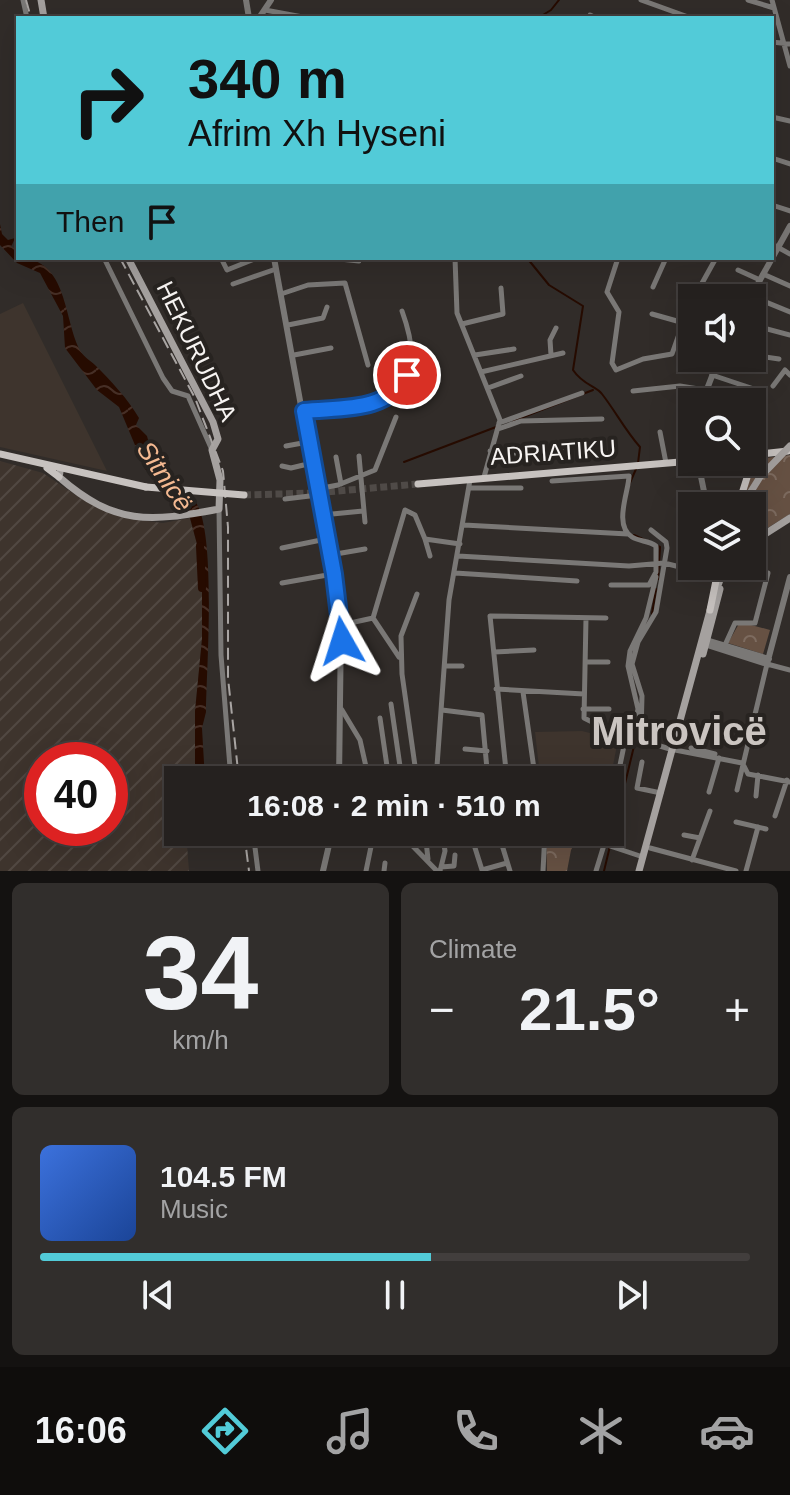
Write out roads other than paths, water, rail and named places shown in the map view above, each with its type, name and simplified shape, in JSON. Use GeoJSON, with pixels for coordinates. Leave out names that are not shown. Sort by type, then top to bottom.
{"type":"FeatureCollection","features":[{"type":"Feature","properties":{"kind":"main road","name":"HEKURUDHA"},"geometry":{"type":"LineString","coordinates":[[129,260],[213,422],[218,439],[212,450],[220,480],[219,509]]}},
{"type":"Feature","properties":{"kind":"main road"},"geometry":{"type":"LineString","coordinates":[[766,456],[790,448]]}},
{"type":"Feature","properties":{"kind":"main road"},"geometry":{"type":"LineString","coordinates":[[751,492],[760,477],[790,448]]}},
{"type":"Feature","properties":{"kind":"main road"},"geometry":{"type":"LineString","coordinates":[[0,454],[65,473],[146,487],[244,495]]}},
{"type":"Feature","properties":{"kind":"main road","name":"ADRIATIKU"},"geometry":{"type":"LineString","coordinates":[[418,484],[678,463]]}},
{"type":"Feature","properties":{"kind":"main road"},"geometry":{"type":"LineString","coordinates":[[65,473],[68,484],[86,499],[133,517],[160,520],[219,509]]}},
{"type":"Feature","properties":{"kind":"main road"},"geometry":{"type":"LineString","coordinates":[[766,533],[790,518]]}},
{"type":"Feature","properties":{"kind":"main road"},"geometry":{"type":"LineString","coordinates":[[704,642],[719,580]]}},
{"type":"Feature","properties":{"kind":"main road"},"geometry":{"type":"LineString","coordinates":[[641,871],[719,580]]}},
{"type":"Feature","properties":{"kind":"main road"},"geometry":{"type":"LineString","coordinates":[[641,871],[650,848],[674,750]]}},
{"type":"Feature","properties":{"kind":"street"},"geometry":{"type":"LineString","coordinates":[[260,16],[271,0]]}},
{"type":"Feature","properties":{"kind":"street"},"geometry":{"type":"LineString","coordinates":[[641,0],[685,16]]}},
{"type":"Feature","properties":{"kind":"street"},"geometry":{"type":"LineString","coordinates":[[748,0],[774,8]]}},
{"type":"Feature","properties":{"kind":"street"},"geometry":{"type":"LineString","coordinates":[[772,0],[790,66]]}},
{"type":"Feature","properties":{"kind":"street"},"geometry":{"type":"LineString","coordinates":[[265,10],[297,16]]}},
{"type":"Feature","properties":{"kind":"street"},"geometry":{"type":"LineString","coordinates":[[790,226],[775,246],[790,254]]}},
{"type":"Feature","properties":{"kind":"street"},"geometry":{"type":"LineString","coordinates":[[105,260],[163,378],[172,391],[188,396],[212,450]]}},
{"type":"Feature","properties":{"kind":"street"},"geometry":{"type":"LineString","coordinates":[[223,262],[227,270],[252,260]]}},
{"type":"Feature","properties":{"kind":"street"},"geometry":{"type":"LineString","coordinates":[[274,260],[341,625],[340,766]]}},
{"type":"Feature","properties":{"kind":"street"},"geometry":{"type":"LineString","coordinates":[[349,260],[359,261]]}},
{"type":"Feature","properties":{"kind":"street"},"geometry":{"type":"LineString","coordinates":[[455,260],[457,313],[488,388],[499,426],[484,477]]}},
{"type":"Feature","properties":{"kind":"street"},"geometry":{"type":"LineString","coordinates":[[617,260],[607,292],[619,312],[612,366],[622,370],[643,359],[672,354],[678,339]]}},
{"type":"Feature","properties":{"kind":"street"},"geometry":{"type":"LineString","coordinates":[[653,287],[665,260]]}},
{"type":"Feature","properties":{"kind":"street"},"geometry":{"type":"LineString","coordinates":[[702,284],[715,260]]}},
{"type":"Feature","properties":{"kind":"street"},"geometry":{"type":"LineString","coordinates":[[758,284],[769,260]]}},
{"type":"Feature","properties":{"kind":"street"},"geometry":{"type":"LineString","coordinates":[[233,284],[276,269]]}},
{"type":"Feature","properties":{"kind":"street"},"geometry":{"type":"LineString","coordinates":[[738,270],[790,286]]}},
{"type":"Feature","properties":{"kind":"street"},"geometry":{"type":"LineString","coordinates":[[281,294],[308,285],[345,283],[368,365]]}},
{"type":"Feature","properties":{"kind":"street"},"geometry":{"type":"LineString","coordinates":[[462,324],[503,314],[501,288]]}},
{"type":"Feature","properties":{"kind":"street"},"geometry":{"type":"LineString","coordinates":[[766,303],[790,312]]}},
{"type":"Feature","properties":{"kind":"street"},"geometry":{"type":"LineString","coordinates":[[288,325],[323,318],[327,316],[327,307]]}},
{"type":"Feature","properties":{"kind":"street"},"geometry":{"type":"LineString","coordinates":[[304,411],[369,405],[390,396],[404,379],[413,345],[402,311]]}},
{"type":"Feature","properties":{"kind":"street"},"geometry":{"type":"LineString","coordinates":[[652,314],[678,321]]}},
{"type":"Feature","properties":{"kind":"street"},"geometry":{"type":"LineString","coordinates":[[551,355],[550,340],[556,328]]}},
{"type":"Feature","properties":{"kind":"street"},"geometry":{"type":"LineString","coordinates":[[766,329],[790,335]]}},
{"type":"Feature","properties":{"kind":"street"},"geometry":{"type":"LineString","coordinates":[[294,355],[331,348]]}},
{"type":"Feature","properties":{"kind":"street"},"geometry":{"type":"LineString","coordinates":[[475,355],[514,349]]}},
{"type":"Feature","properties":{"kind":"street"},"geometry":{"type":"LineString","coordinates":[[481,372],[563,353]]}},
{"type":"Feature","properties":{"kind":"street"},"geometry":{"type":"LineString","coordinates":[[766,357],[779,359]]}},
{"type":"Feature","properties":{"kind":"street"},"geometry":{"type":"LineString","coordinates":[[773,386],[785,370],[790,375]]}},
{"type":"Feature","properties":{"kind":"street"},"geometry":{"type":"LineString","coordinates":[[706,388],[712,374],[751,388]]}},
{"type":"Feature","properties":{"kind":"street"},"geometry":{"type":"LineString","coordinates":[[488,388],[521,376]]}},
{"type":"Feature","properties":{"kind":"street"},"geometry":{"type":"LineString","coordinates":[[404,379],[412,399]]}},
{"type":"Feature","properties":{"kind":"street"},"geometry":{"type":"LineString","coordinates":[[633,391],[680,386],[692,388]]}},
{"type":"Feature","properties":{"kind":"street"},"geometry":{"type":"LineString","coordinates":[[499,426],[582,393]]}},
{"type":"Feature","properties":{"kind":"street"},"geometry":{"type":"LineString","coordinates":[[285,499],[358,478],[378,466],[396,417]]}},
{"type":"Feature","properties":{"kind":"street"},"geometry":{"type":"LineString","coordinates":[[499,426],[521,421],[602,419]]}},
{"type":"Feature","properties":{"kind":"street"},"geometry":{"type":"LineString","coordinates":[[660,432],[666,463]]}},
{"type":"Feature","properties":{"kind":"street"},"geometry":{"type":"LineString","coordinates":[[490,451],[544,453],[563,450],[570,442],[584,441]]}},
{"type":"Feature","properties":{"kind":"street"},"geometry":{"type":"LineString","coordinates":[[286,446],[309,442]]}},
{"type":"Feature","properties":{"kind":"street"},"geometry":{"type":"LineString","coordinates":[[359,456],[358,478],[365,522]]}},
{"type":"Feature","properties":{"kind":"street"},"geometry":{"type":"LineString","coordinates":[[336,457],[341,484]]}},
{"type":"Feature","properties":{"kind":"street"},"geometry":{"type":"LineString","coordinates":[[282,466],[291,468],[313,462]]}},
{"type":"Feature","properties":{"kind":"street"},"geometry":{"type":"LineString","coordinates":[[552,481],[629,476],[623,509],[628,534]]}},
{"type":"Feature","properties":{"kind":"street"},"geometry":{"type":"LineString","coordinates":[[437,766],[455,573],[471,488],[470,478]]}},
{"type":"Feature","properties":{"kind":"street"},"geometry":{"type":"LineString","coordinates":[[471,488],[521,488]]}},
{"type":"Feature","properties":{"kind":"street","name":"HEKURUDHA"},"geometry":{"type":"LineString","coordinates":[[219,509],[221,655],[230,766]]}},
{"type":"Feature","properties":{"kind":"street"},"geometry":{"type":"LineString","coordinates":[[373,618],[405,510],[415,515],[430,556]]}},
{"type":"Feature","properties":{"kind":"street"},"geometry":{"type":"LineString","coordinates":[[322,515],[363,511]]}},
{"type":"Feature","properties":{"kind":"street"},"geometry":{"type":"LineString","coordinates":[[464,525],[628,534],[654,544],[660,563],[649,585],[611,585]]}},
{"type":"Feature","properties":{"kind":"street"},"geometry":{"type":"LineString","coordinates":[[641,733],[642,696],[632,664],[652,611],[666,542],[651,530]]}},
{"type":"Feature","properties":{"kind":"street"},"geometry":{"type":"LineString","coordinates":[[282,548],[327,539]]}},
{"type":"Feature","properties":{"kind":"street"},"geometry":{"type":"LineString","coordinates":[[425,539],[460,544]]}},
{"type":"Feature","properties":{"kind":"street"},"geometry":{"type":"LineString","coordinates":[[330,555],[365,549]]}},
{"type":"Feature","properties":{"kind":"street"},"geometry":{"type":"LineString","coordinates":[[458,556],[604,565],[660,563],[678,567]]}},
{"type":"Feature","properties":{"kind":"street"},"geometry":{"type":"LineString","coordinates":[[624,766],[633,739],[638,709],[628,666],[630,651],[652,611],[656,572]]}},
{"type":"Feature","properties":{"kind":"street"},"geometry":{"type":"LineString","coordinates":[[455,573],[577,581]]}},
{"type":"Feature","properties":{"kind":"street"},"geometry":{"type":"LineString","coordinates":[[725,645],[735,623],[755,623],[768,573]]}},
{"type":"Feature","properties":{"kind":"street"},"geometry":{"type":"LineString","coordinates":[[282,583],[334,574]]}},
{"type":"Feature","properties":{"kind":"street"},"geometry":{"type":"LineString","coordinates":[[737,790],[790,577]]}},
{"type":"Feature","properties":{"kind":"street"},"geometry":{"type":"LineString","coordinates":[[402,674],[401,632],[417,594]]}},
{"type":"Feature","properties":{"kind":"street"},"geometry":{"type":"LineString","coordinates":[[505,766],[490,616],[606,618]]}},
{"type":"Feature","properties":{"kind":"street"},"geometry":{"type":"LineString","coordinates":[[341,625],[373,618]]}},
{"type":"Feature","properties":{"kind":"street"},"geometry":{"type":"LineString","coordinates":[[373,618],[399,654],[415,766]]}},
{"type":"Feature","properties":{"kind":"street"},"geometry":{"type":"LineString","coordinates":[[586,618],[584,718],[633,739],[743,762]]}},
{"type":"Feature","properties":{"kind":"street"},"geometry":{"type":"LineString","coordinates":[[704,642],[725,645],[790,670]]}},
{"type":"Feature","properties":{"kind":"street"},"geometry":{"type":"LineString","coordinates":[[704,642],[768,662]]}},
{"type":"Feature","properties":{"kind":"street"},"geometry":{"type":"LineString","coordinates":[[494,652],[534,650]]}},
{"type":"Feature","properties":{"kind":"street"},"geometry":{"type":"LineString","coordinates":[[586,662],[608,662]]}},
{"type":"Feature","properties":{"kind":"street"},"geometry":{"type":"LineString","coordinates":[[446,666],[462,666]]}},
{"type":"Feature","properties":{"kind":"street"},"geometry":{"type":"LineString","coordinates":[[496,689],[584,694]]}},
{"type":"Feature","properties":{"kind":"street"},"geometry":{"type":"LineString","coordinates":[[523,692],[534,766]]}},
{"type":"Feature","properties":{"kind":"street"},"geometry":{"type":"LineString","coordinates":[[391,704],[400,766]]}},
{"type":"Feature","properties":{"kind":"street"},"geometry":{"type":"LineString","coordinates":[[583,709],[609,709]]}},
{"type":"Feature","properties":{"kind":"street"},"geometry":{"type":"LineString","coordinates":[[342,710],[360,740],[366,766]]}},
{"type":"Feature","properties":{"kind":"street"},"geometry":{"type":"LineString","coordinates":[[442,710],[482,715],[488,766]]}},
{"type":"Feature","properties":{"kind":"street"},"geometry":{"type":"LineString","coordinates":[[380,718],[387,766]]}},
{"type":"Feature","properties":{"kind":"street"},"geometry":{"type":"LineString","coordinates":[[691,748],[743,762]]}},
{"type":"Feature","properties":{"kind":"street"},"geometry":{"type":"LineString","coordinates":[[465,749],[487,751]]}},
{"type":"Feature","properties":{"kind":"street"},"geometry":{"type":"LineString","coordinates":[[709,792],[719,758]]}},
{"type":"Feature","properties":{"kind":"street"},"geometry":{"type":"LineString","coordinates":[[642,762],[637,788],[661,793]]}},
{"type":"Feature","properties":{"kind":"street"},"geometry":{"type":"LineString","coordinates":[[743,762],[748,774],[788,781],[775,816]]}},
{"type":"Feature","properties":{"kind":"street"},"geometry":{"type":"LineString","coordinates":[[756,796],[758,775]]}},
{"type":"Feature","properties":{"kind":"street"},"geometry":{"type":"LineString","coordinates":[[692,860],[710,811]]}},
{"type":"Feature","properties":{"kind":"street"},"geometry":{"type":"LineString","coordinates":[[736,822],[766,829]]}},
{"type":"Feature","properties":{"kind":"street"},"geometry":{"type":"LineString","coordinates":[[746,871],[758,827]]}},
{"type":"Feature","properties":{"kind":"street"},"geometry":{"type":"LineString","coordinates":[[684,835],[700,838]]}},
{"type":"Feature","properties":{"kind":"street"},"geometry":{"type":"LineString","coordinates":[[255,846],[258,871]]}},
{"type":"Feature","properties":{"kind":"street"},"geometry":{"type":"LineString","coordinates":[[323,871],[329,846]]}},
{"type":"Feature","properties":{"kind":"street"},"geometry":{"type":"LineString","coordinates":[[366,871],[371,846]]}},
{"type":"Feature","properties":{"kind":"street"},"geometry":{"type":"LineString","coordinates":[[413,846],[440,870]]}},
{"type":"Feature","properties":{"kind":"street"},"geometry":{"type":"LineString","coordinates":[[427,846],[428,859]]}},
{"type":"Feature","properties":{"kind":"street"},"geometry":{"type":"LineString","coordinates":[[440,870],[444,846]]}},
{"type":"Feature","properties":{"kind":"street"},"geometry":{"type":"LineString","coordinates":[[474,846],[482,870],[507,863]]}},
{"type":"Feature","properties":{"kind":"street"},"geometry":{"type":"LineString","coordinates":[[502,846],[510,871]]}},
{"type":"Feature","properties":{"kind":"street"},"geometry":{"type":"LineString","coordinates":[[543,871],[544,846]]}},
{"type":"Feature","properties":{"kind":"street"},"geometry":{"type":"LineString","coordinates":[[596,871],[604,846]]}},
{"type":"Feature","properties":{"kind":"street"},"geometry":{"type":"LineString","coordinates":[[610,846],[643,857]]}},
{"type":"Feature","properties":{"kind":"street"},"geometry":{"type":"LineString","coordinates":[[650,848],[736,871]]}},
{"type":"Feature","properties":{"kind":"street"},"geometry":{"type":"LineString","coordinates":[[440,870],[454,866],[455,855]]}},
{"type":"Feature","properties":{"kind":"street"},"geometry":{"type":"LineString","coordinates":[[384,871],[385,863]]}},
{"type":"Feature","properties":{"kind":"water"},"geometry":{"type":"Polygon","coordinates":[[[0,224],[2,234],[8,240],[15,238],[11,247],[16,248],[16,260],[35,261],[47,268],[56,280],[81,352],[135,411],[139,418],[136,425],[147,436],[156,470],[174,489],[193,499],[201,513],[206,537],[209,600],[206,712],[202,728],[204,766],[195,766],[195,711],[202,639],[202,563],[190,518],[145,469],[119,407],[97,390],[65,348],[63,316],[40,273],[17,263],[0,245],[0,224]]]}},
{"type":"Feature","properties":{"kind":"waterway"},"geometry":{"type":"LineString","coordinates":[[541,16],[559,0]]}},
{"type":"Feature","properties":{"kind":"waterway"},"geometry":{"type":"LineString","coordinates":[[529,260],[549,285],[583,306],[573,370],[602,394],[640,447],[638,463]]}},
{"type":"Feature","properties":{"kind":"waterway"},"geometry":{"type":"LineString","coordinates":[[513,421],[593,390]]}},
{"type":"Feature","properties":{"kind":"waterway"},"geometry":{"type":"LineString","coordinates":[[404,462],[496,427]]}},
{"type":"Feature","properties":{"kind":"waterway"},"geometry":{"type":"LineString","coordinates":[[629,485],[636,469]]}},
{"type":"Feature","properties":{"kind":"waterway"},"geometry":{"type":"LineString","coordinates":[[634,535],[660,547],[658,579]]}},
{"type":"Feature","properties":{"kind":"waterway","name":"Sitnicë"},"geometry":{"type":"LineString","coordinates":[[200,546],[202,588]]}},
{"type":"Feature","properties":{"kind":"waterway"},"geometry":{"type":"LineString","coordinates":[[652,614],[656,589]]}},
{"type":"Feature","properties":{"kind":"waterway"},"geometry":{"type":"LineString","coordinates":[[604,871],[635,742]]}},
{"type":"Feature","properties":{"kind":"tunnel"},"geometry":{"type":"LineString","coordinates":[[244,495],[315,493],[418,484]]}},
{"type":"Feature","properties":{"kind":"railway"},"geometry":{"type":"LineString","coordinates":[[26,0],[30,16]]}},
{"type":"Feature","properties":{"kind":"railway"},"geometry":{"type":"LineString","coordinates":[[121,260],[195,398],[223,471],[228,527],[228,678],[237,766]]}},
{"type":"Feature","properties":{"kind":"railway"},"geometry":{"type":"LineString","coordinates":[[246,846],[249,871]]}},
{"type":"Feature","properties":{"kind":"district","name":"Mitrovicë"},"geometry":{"type":"Point","coordinates":[679,731]}}]}
